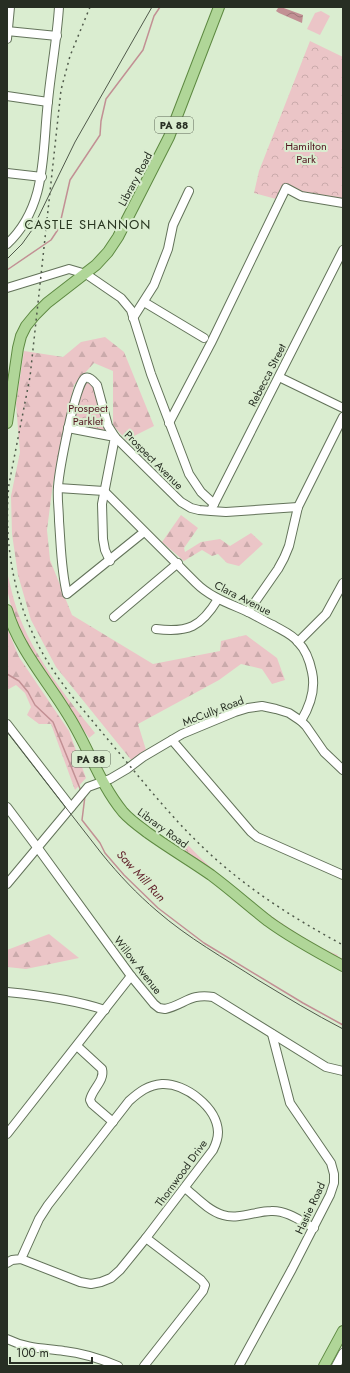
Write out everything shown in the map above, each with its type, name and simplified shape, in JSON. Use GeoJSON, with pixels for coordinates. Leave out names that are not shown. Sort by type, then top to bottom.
{"type":"FeatureCollection","features":[{"type":"Feature","properties":{"kind":"main road","name":"Library Road"},"geometry":{"type":"LineString","coordinates":[[7,423],[18,348],[23,331],[30,320],[47,304],[86,274],[108,252],[118,237],[161,156],[182,106],[219,7]]}},
{"type":"Feature","properties":{"kind":"main road","name":"Library Road"},"geometry":{"type":"LineString","coordinates":[[7,610],[10,622],[20,642],[72,721],[102,782],[124,813],[137,825],[211,876],[288,935],[343,966]]}},
{"type":"Feature","properties":{"kind":"main road"},"geometry":{"type":"LineString","coordinates":[[324,1366],[343,1331]]}},
{"type":"Feature","properties":{"kind":"street"},"geometry":{"type":"LineString","coordinates":[[10,7],[7,34],[57,36]]}},
{"type":"Feature","properties":{"kind":"street"},"geometry":{"type":"LineString","coordinates":[[7,244],[19,231],[27,219],[36,200],[42,177],[48,102],[57,36],[59,7]]}},
{"type":"Feature","properties":{"kind":"street"},"geometry":{"type":"LineString","coordinates":[[7,96],[48,102]]}},
{"type":"Feature","properties":{"kind":"street"},"geometry":{"type":"LineString","coordinates":[[7,173],[42,177]]}},
{"type":"Feature","properties":{"kind":"street"},"geometry":{"type":"LineString","coordinates":[[168,423],[211,343],[286,188],[301,196],[343,203]]}},
{"type":"Feature","properties":{"kind":"street"},"geometry":{"type":"LineString","coordinates":[[133,318],[154,285],[168,249],[173,225],[189,191]]}},
{"type":"Feature","properties":{"kind":"street","name":"Rebecca Street"},"geometry":{"type":"LineString","coordinates":[[213,508],[343,250]]}},
{"type":"Feature","properties":{"kind":"street"},"geometry":{"type":"LineString","coordinates":[[7,288],[69,269],[86,274],[121,298],[131,310],[168,423],[189,474],[213,508]]}},
{"type":"Feature","properties":{"kind":"street"},"geometry":{"type":"LineString","coordinates":[[144,302],[204,338]]}},
{"type":"Feature","properties":{"kind":"street"},"geometry":{"type":"LineString","coordinates":[[279,377],[343,408]]}},
{"type":"Feature","properties":{"kind":"street","name":"Prospect Avenue"},"geometry":{"type":"LineString","coordinates":[[110,561],[67,594],[62,565],[58,488],[68,428],[78,388],[81,381],[85,378],[93,380],[97,386],[108,426],[115,437],[181,502],[191,508],[199,510],[213,508],[226,512],[298,507]]}},
{"type":"Feature","properties":{"kind":"street"},"geometry":{"type":"LineString","coordinates":[[248,612],[284,558],[289,546],[298,507],[343,417]]}},
{"type":"Feature","properties":{"kind":"street"},"geometry":{"type":"LineString","coordinates":[[68,428],[115,437],[102,504],[103,538],[105,550],[110,561],[144,532]]}},
{"type":"Feature","properties":{"kind":"street"},"geometry":{"type":"LineString","coordinates":[[58,488],[104,491]]}},
{"type":"Feature","properties":{"kind":"street","name":"Clara Avenue"},"geometry":{"type":"LineString","coordinates":[[104,491],[202,589],[218,599],[248,612],[286,632],[298,642],[311,666],[313,677],[311,700],[301,721]]}},
{"type":"Feature","properties":{"kind":"street"},"geometry":{"type":"LineString","coordinates":[[114,617],[178,564]]}},
{"type":"Feature","properties":{"kind":"street"},"geometry":{"type":"LineString","coordinates":[[298,642],[326,614],[343,583]]}},
{"type":"Feature","properties":{"kind":"street"},"geometry":{"type":"LineString","coordinates":[[156,629],[179,630],[196,624],[205,618],[218,599]]}},
{"type":"Feature","properties":{"kind":"street","name":"McCully Road"},"geometry":{"type":"LineString","coordinates":[[71,807],[88,787],[102,782],[127,769],[143,757],[182,734],[248,708],[262,706],[276,709],[301,721],[324,752],[342,768]]}},
{"type":"Feature","properties":{"kind":"street"},"geometry":{"type":"LineString","coordinates":[[7,724],[71,807],[7,884]]}},
{"type":"Feature","properties":{"kind":"street"},"geometry":{"type":"LineString","coordinates":[[172,740],[251,832],[257,837],[343,875]]}},
{"type":"Feature","properties":{"kind":"street","name":"Willow Avenue"},"geometry":{"type":"LineString","coordinates":[[7,807],[130,976],[159,1008],[168,1008],[187,999],[196,997],[213,997],[326,1067],[342,1070]]}},
{"type":"Feature","properties":{"kind":"street"},"geometry":{"type":"LineString","coordinates":[[7,1134],[130,976]]}},
{"type":"Feature","properties":{"kind":"street"},"geometry":{"type":"LineString","coordinates":[[7,992],[93,1006],[105,1010]]}},
{"type":"Feature","properties":{"kind":"street","name":"Hastie Road"},"geometry":{"type":"LineString","coordinates":[[239,1366],[314,1228],[330,1195],[334,1183],[334,1174],[331,1163],[290,1103],[272,1034]]}},
{"type":"Feature","properties":{"kind":"street"},"geometry":{"type":"LineString","coordinates":[[77,1046],[102,1069],[103,1076],[91,1095],[90,1100],[92,1104],[113,1122]]}},
{"type":"Feature","properties":{"kind":"street","name":"Thornwood Drive"},"geometry":{"type":"LineString","coordinates":[[161,1084],[177,1086],[185,1090],[205,1106],[216,1122],[218,1132],[214,1150],[185,1188],[120,1270],[111,1278],[91,1284],[80,1282],[21,1259],[39,1219],[48,1205],[130,1101],[139,1092],[150,1086],[161,1084]]}},
{"type":"Feature","properties":{"kind":"street"},"geometry":{"type":"LineString","coordinates":[[185,1188],[213,1211],[227,1217],[272,1210],[282,1212],[314,1228]]}},
{"type":"Feature","properties":{"kind":"street"},"geometry":{"type":"LineString","coordinates":[[144,1366],[203,1291],[205,1285],[201,1280],[146,1238]]}},
{"type":"Feature","properties":{"kind":"street"},"geometry":{"type":"LineString","coordinates":[[7,1262],[21,1259]]}},
{"type":"Feature","properties":{"kind":"street"},"geometry":{"type":"LineString","coordinates":[[7,1339],[19,1345],[34,1349],[81,1354],[101,1359],[118,1366]]}},
{"type":"Feature","properties":{"kind":"street"},"geometry":{"type":"LineString","coordinates":[[336,1366],[343,1353]]}},
{"type":"Feature","properties":{"kind":"green space"},"geometry":{"type":"Polygon","coordinates":[[[321,11],[330,16],[320,35],[307,29],[315,13],[321,11]]]}},
{"type":"Feature","properties":{"kind":"green space","name":"Hamilton Park"},"geometry":{"type":"Polygon","coordinates":[[[310,41],[343,57],[343,200],[307,195],[284,184],[276,199],[254,193],[259,171],[310,41]]]}},
{"type":"Feature","properties":{"kind":"green space"},"geometry":{"type":"Polygon","coordinates":[[[105,337],[124,352],[154,426],[126,440],[113,425],[113,371],[94,363],[74,385],[53,483],[47,530],[50,560],[72,615],[153,664],[220,651],[221,641],[246,635],[277,658],[285,680],[272,684],[262,669],[241,664],[219,680],[138,724],[146,750],[132,761],[56,667],[31,620],[18,575],[12,534],[11,496],[20,452],[16,404],[24,351],[63,357],[81,342],[105,337]]]}},
{"type":"Feature","properties":{"kind":"green space","name":"Prospect Parklet"},"geometry":{"type":"Polygon","coordinates":[[[85,383],[89,383],[95,389],[107,428],[104,432],[72,426],[77,399],[85,383]]]}},
{"type":"Feature","properties":{"kind":"green space"},"geometry":{"type":"Polygon","coordinates":[[[181,515],[198,528],[184,548],[185,552],[201,542],[220,539],[230,546],[251,533],[263,544],[239,566],[227,563],[218,554],[212,556],[202,550],[184,561],[162,542],[181,515]]]}},
{"type":"Feature","properties":{"kind":"green space"},"geometry":{"type":"Polygon","coordinates":[[[7,572],[17,610],[24,627],[51,674],[95,733],[89,738],[35,659],[15,623],[7,589],[7,572]]]}},
{"type":"Feature","properties":{"kind":"green space"},"geometry":{"type":"Polygon","coordinates":[[[7,628],[19,657],[69,731],[86,778],[75,790],[51,724],[39,724],[27,715],[31,707],[25,693],[16,685],[7,690],[7,628]]]}},
{"type":"Feature","properties":{"kind":"green space"},"geometry":{"type":"Polygon","coordinates":[[[185,842],[211,868],[254,904],[300,935],[338,955],[337,956],[343,959],[343,962],[277,923],[180,849],[185,842]]]}},
{"type":"Feature","properties":{"kind":"green space"},"geometry":{"type":"Polygon","coordinates":[[[49,934],[79,958],[26,969],[7,967],[7,950],[49,934]]]}},
{"type":"Feature","properties":{"kind":"water"},"geometry":{"type":"Polygon","coordinates":[[[281,7],[303,15],[302,23],[276,11],[281,7]]]}},
{"type":"Feature","properties":{"kind":"waterway","name":"Saw Mill Run"},"geometry":{"type":"LineString","coordinates":[[7,270],[51,240],[59,228],[70,180],[100,135],[101,121],[106,99],[143,50],[154,16],[160,7]]}},
{"type":"Feature","properties":{"kind":"waterway","name":"Saw Mill Run"},"geometry":{"type":"LineString","coordinates":[[7,674],[19,681],[28,692],[35,705],[53,722],[81,791]]}},
{"type":"Feature","properties":{"kind":"waterway","name":"Saw Mill Run"},"geometry":{"type":"LineString","coordinates":[[85,796],[82,820],[100,843],[105,853],[124,875],[158,908],[204,943],[303,1003],[343,1025]]}},
{"type":"Feature","properties":{"kind":"tram line"},"geometry":{"type":"LineString","coordinates":[[7,259],[22,244],[32,230],[75,142],[152,7]]}},
{"type":"Feature","properties":{"kind":"tram line"},"geometry":{"type":"LineString","coordinates":[[7,732],[108,862],[150,905],[169,921],[206,947],[258,980],[343,1029]]}},
{"type":"Feature","properties":{"kind":"railway"},"geometry":{"type":"LineString","coordinates":[[90,7],[70,56],[61,90],[30,377],[9,484],[9,541],[14,579],[19,598],[25,616],[40,649],[58,677],[89,717],[182,827],[224,867],[256,892],[307,925],[343,945]]}},
{"type":"Feature","properties":{"kind":"district","name":"CASTLE SHANNON"},"geometry":{"type":"Point","coordinates":[88,224]}}]}
